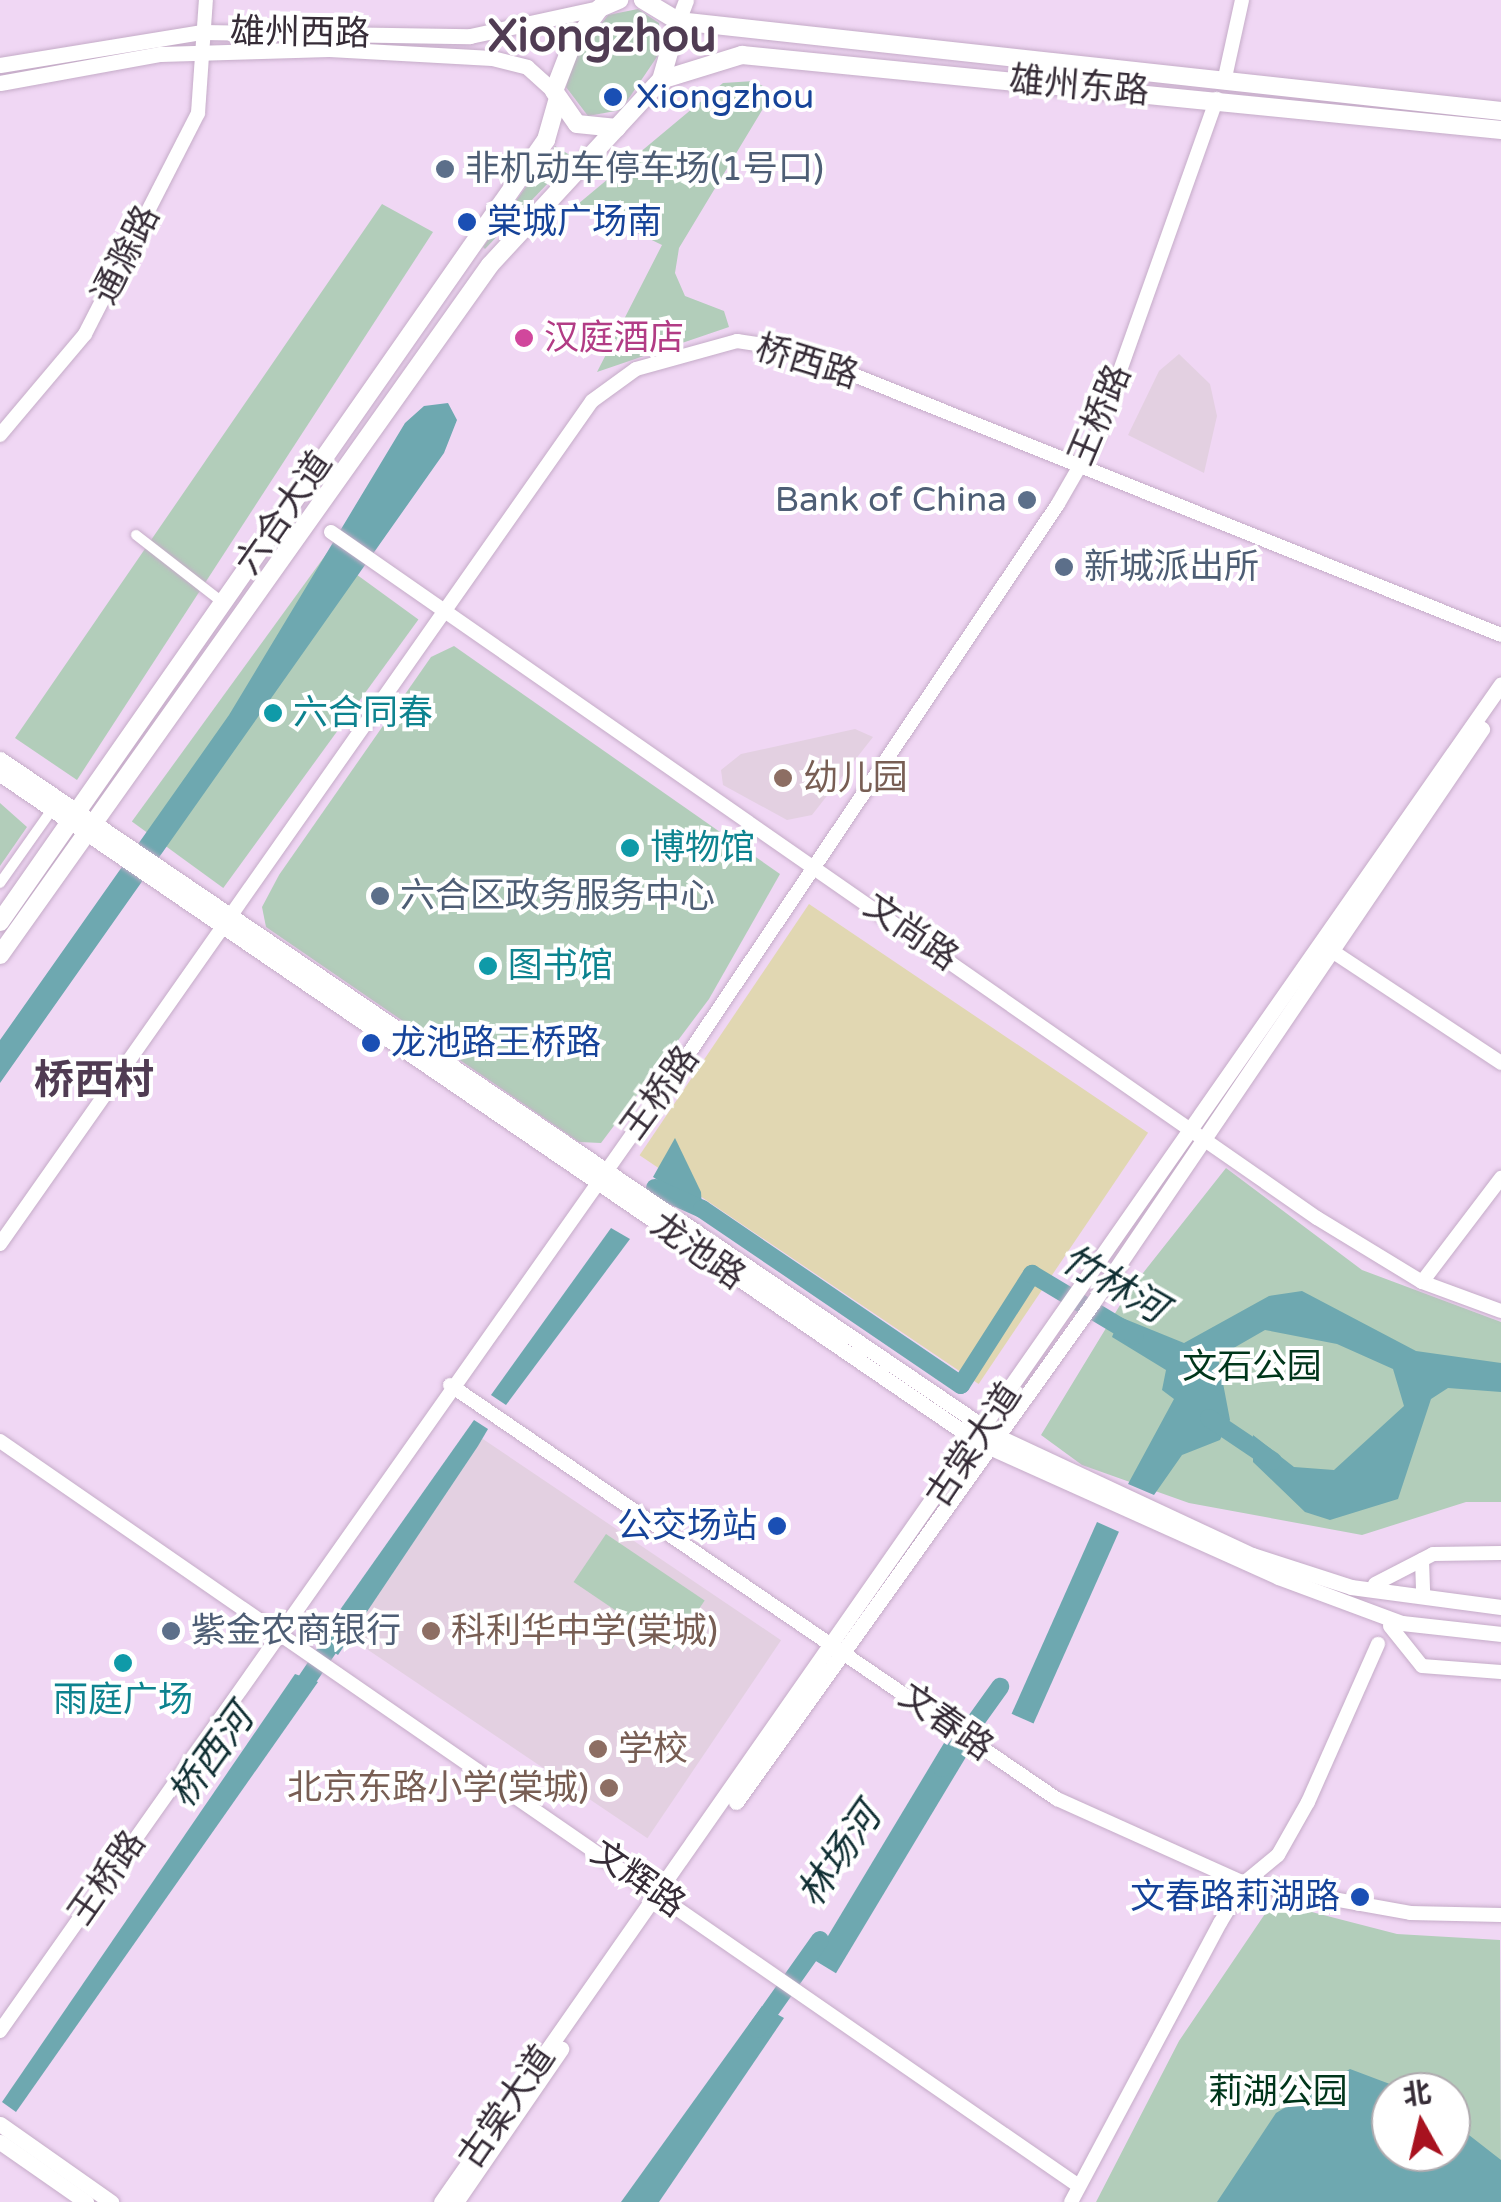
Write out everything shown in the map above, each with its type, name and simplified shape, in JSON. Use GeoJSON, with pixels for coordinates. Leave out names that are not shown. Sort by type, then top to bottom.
{"type":"FeatureCollection","features":[{"type":"Feature","properties":{"kind":"highway"},"geometry":{"type":"LineString","coordinates":[[600,8],[619,0]]}},
{"type":"Feature","properties":{"kind":"highway"},"geometry":{"type":"LineString","coordinates":[[643,0],[678,21],[661,80]]}},
{"type":"Feature","properties":{"kind":"highway","name":"六合大道"},"geometry":{"type":"LineString","coordinates":[[0,954],[222,602],[546,140],[556,95],[600,8]]}},
{"type":"Feature","properties":{"kind":"highway","name":"雄州东路"},"geometry":{"type":"LineString","coordinates":[[678,21],[1501,130]]}},
{"type":"Feature","properties":{"kind":"highway","name":"雄州东路"},"geometry":{"type":"LineString","coordinates":[[661,80],[742,55],[1501,111]]}},
{"type":"Feature","properties":{"kind":"highway","name":"六合大道"},"geometry":{"type":"LineString","coordinates":[[0,922],[79,824],[490,265],[661,80]]}},
{"type":"Feature","properties":{"kind":"highway"},"geometry":{"type":"LineString","coordinates":[[556,95],[566,116],[593,132],[622,126]]}},
{"type":"Feature","properties":{"kind":"main road"},"geometry":{"type":"LineString","coordinates":[[678,21],[686,0]]}},
{"type":"Feature","properties":{"kind":"main road","name":"雄州西路"},"geometry":{"type":"LineString","coordinates":[[0,65],[202,32],[470,36],[600,8]]}},
{"type":"Feature","properties":{"kind":"main road","name":"雄州西路"},"geometry":{"type":"LineString","coordinates":[[0,84],[198,51],[492,58],[527,67],[556,95]]}},
{"type":"Feature","properties":{"kind":"main road","name":"古棠大道"},"geometry":{"type":"LineString","coordinates":[[987,1438],[1189,1128],[1501,684]]}},
{"type":"Feature","properties":{"kind":"main road","name":"古棠大道"},"geometry":{"type":"LineString","coordinates":[[440,2202],[1206,1135],[1501,700]]}},
{"type":"Feature","properties":{"kind":"main road","name":"龙池路"},"geometry":{"type":"LineString","coordinates":[[0,759],[79,824],[987,1438],[1278,1577],[1402,1622],[1501,1634]]}},
{"type":"Feature","properties":{"kind":"main road","name":"龙池路"},"geometry":{"type":"LineString","coordinates":[[0,774],[50,811],[79,824]]}},
{"type":"Feature","properties":{"kind":"main road","name":"龙池路"},"geometry":{"type":"LineString","coordinates":[[987,1438],[1252,1555],[1428,1597],[1501,1607]]}},
{"type":"Feature","properties":{"kind":"main road","name":"古棠大道"},"geometry":{"type":"LineString","coordinates":[[456,2202],[662,1895]]}},
{"type":"Feature","properties":{"kind":"main road"},"geometry":{"type":"LineString","coordinates":[[0,2124],[111,2202]]}},
{"type":"Feature","properties":{"kind":"main road"},"geometry":{"type":"LineString","coordinates":[[0,2142],[86,2202]]}},
{"type":"Feature","properties":{"kind":"street","name":"通滁路"},"geometry":{"type":"LineString","coordinates":[[0,435],[103,300],[198,113],[198,51],[206,0]]}},
{"type":"Feature","properties":{"kind":"street","name":"王桥路"},"geometry":{"type":"LineString","coordinates":[[0,2031],[450,1385],[818,867],[1083,461],[1221,90],[1242,0]]}},
{"type":"Feature","properties":{"kind":"street","name":"桥西路"},"geometry":{"type":"LineString","coordinates":[[0,1244],[592,400],[680,352],[737,341],[789,349],[1083,461],[1501,635]]}},
{"type":"Feature","properties":{"kind":"street","name":"文尚路"},"geometry":{"type":"LineString","coordinates":[[332,532],[1189,1128],[1206,1135],[1422,1282],[1501,1311]]}},
{"type":"Feature","properties":{"kind":"street"},"geometry":{"type":"LineString","coordinates":[[136,536],[222,602]]}},
{"type":"Feature","properties":{"kind":"street"},"geometry":{"type":"LineString","coordinates":[[0,883],[50,811]]}},
{"type":"Feature","properties":{"kind":"street"},"geometry":{"type":"LineString","coordinates":[[1332,951],[1501,1063]]}},
{"type":"Feature","properties":{"kind":"street"},"geometry":{"type":"LineString","coordinates":[[1422,1282],[1501,1178]]}},
{"type":"Feature","properties":{"kind":"street","name":"文春路"},"geometry":{"type":"LineString","coordinates":[[450,1385],[841,1648],[1057,1800],[1244,1883],[1410,1913],[1501,1915]]}},
{"type":"Feature","properties":{"kind":"street","name":"文辉路"},"geometry":{"type":"LineString","coordinates":[[0,1440],[1076,2184]]}},
{"type":"Feature","properties":{"kind":"street"},"geometry":{"type":"LineString","coordinates":[[1375,1584],[1422,1560],[1501,1553]]}},
{"type":"Feature","properties":{"kind":"street"},"geometry":{"type":"LineString","coordinates":[[1422,1560],[1428,1597]]}},
{"type":"Feature","properties":{"kind":"street"},"geometry":{"type":"LineString","coordinates":[[1390,1626],[1413,1648],[1422,1666],[1501,1672]]}},
{"type":"Feature","properties":{"kind":"street"},"geometry":{"type":"LineString","coordinates":[[1413,1648],[1419,1627]]}},
{"type":"Feature","properties":{"kind":"street"},"geometry":{"type":"LineString","coordinates":[[1071,2202],[1076,2184],[1244,1883],[1278,1855],[1378,1644]]}},
{"type":"Feature","properties":{"kind":"shaded area"},"geometry":{"type":"Polygon","coordinates":[[[1179,354],[1210,384],[1217,416],[1204,473],[1128,435],[1159,371],[1179,354]]]}},
{"type":"Feature","properties":{"kind":"shaded area"},"geometry":{"type":"Polygon","coordinates":[[[448,403],[457,420],[444,453],[0,1083],[0,1040],[229,715],[405,423],[424,406],[448,403]]]}},
{"type":"Feature","properties":{"kind":"shaded area","name":"幼儿园"},"geometry":{"type":"Polygon","coordinates":[[[855,729],[873,737],[812,815],[787,820],[723,785],[721,770],[741,754],[855,729]]]}},
{"type":"Feature","properties":{"kind":"shaded area"},"geometry":{"type":"Polygon","coordinates":[[[675,1138],[701,1192],[702,1209],[653,1177],[675,1138]]]}},
{"type":"Feature","properties":{"kind":"shaded area"},"geometry":{"type":"Polygon","coordinates":[[[611,1228],[630,1239],[506,1405],[491,1395],[611,1228]]]}},
{"type":"Feature","properties":{"kind":"shaded area"},"geometry":{"type":"Polygon","coordinates":[[[1302,1291],[1416,1351],[1501,1363],[1501,1392],[1448,1388],[1431,1399],[1398,1499],[1330,1520],[1305,1512],[1253,1462],[1253,1435],[1294,1467],[1334,1470],[1404,1406],[1393,1369],[1337,1344],[1265,1330],[1218,1357],[1230,1420],[1220,1440],[1182,1455],[1154,1495],[1128,1484],[1174,1399],[1162,1390],[1166,1370],[1112,1337],[1120,1317],[1184,1343],[1269,1296],[1302,1291]]]}},
{"type":"Feature","properties":{"kind":"shaded area"},"geometry":{"type":"Polygon","coordinates":[[[474,1420],[488,1429],[338,1655],[318,1641],[474,1420]]]}},
{"type":"Feature","properties":{"kind":"shaded area","name":"学校"},"geometry":{"type":"Polygon","coordinates":[[[471,1431],[781,1640],[647,1838],[337,1629],[471,1431]]]}},
{"type":"Feature","properties":{"kind":"shaded area"},"geometry":{"type":"Polygon","coordinates":[[[1097,1522],[1119,1532],[1034,1724],[1012,1714],[1097,1522]]]}},
{"type":"Feature","properties":{"kind":"shaded area"},"geometry":{"type":"Polygon","coordinates":[[[295,1674],[318,1682],[16,2112],[2,2102],[295,1674]]]}},
{"type":"Feature","properties":{"kind":"shaded area"},"geometry":{"type":"Polygon","coordinates":[[[944,1743],[966,1756],[836,1973],[814,1960],[944,1743]]]}},
{"type":"Feature","properties":{"kind":"shaded area"},"geometry":{"type":"Polygon","coordinates":[[[762,2006],[784,2018],[659,2202],[621,2202],[762,2006]]]}},
{"type":"Feature","properties":{"kind":"shaded area"},"geometry":{"type":"Polygon","coordinates":[[[1350,2069],[1371,2077],[1371,2172],[1471,2172],[1471,2137],[1501,2160],[1501,2202],[1217,2202],[1276,2113],[1350,2069]]]}},
{"type":"Feature","properties":{"kind":"green space"},"geometry":{"type":"Polygon","coordinates":[[[638,9],[659,23],[661,51],[621,110],[588,116],[566,87],[574,60],[608,15],[638,9]]]}},
{"type":"Feature","properties":{"kind":"green space"},"geometry":{"type":"Polygon","coordinates":[[[754,81],[773,92],[679,248],[675,273],[685,296],[724,311],[729,327],[597,372],[662,245],[578,204],[723,83],[754,81]]]}},
{"type":"Feature","properties":{"kind":"green space"},"geometry":{"type":"Polygon","coordinates":[[[555,146],[573,157],[485,249],[483,247],[555,146]]]}},
{"type":"Feature","properties":{"kind":"green space"},"geometry":{"type":"Polygon","coordinates":[[[382,204],[433,232],[77,780],[15,738],[382,204]]]}},
{"type":"Feature","properties":{"kind":"green space"},"geometry":{"type":"Polygon","coordinates":[[[327,553],[418,619],[223,888],[132,822],[327,553]]]}},
{"type":"Feature","properties":{"kind":"green space"},"geometry":{"type":"Polygon","coordinates":[[[454,646],[780,874],[709,999],[601,1143],[579,1142],[266,927],[262,907],[279,875],[431,657],[454,646]]]}},
{"type":"Feature","properties":{"kind":"green space"},"geometry":{"type":"Polygon","coordinates":[[[0,803],[27,827],[0,866],[0,803]]]}},
{"type":"Feature","properties":{"kind":"green space","name":"文石公园"},"geometry":{"type":"Polygon","coordinates":[[[1226,1168],[1362,1270],[1501,1322],[1501,1502],[1466,1502],[1362,1535],[1189,1503],[1082,1465],[1041,1435],[1128,1292],[1226,1168]]]}},
{"type":"Feature","properties":{"kind":"green space"},"geometry":{"type":"Polygon","coordinates":[[[606,1534],[705,1601],[672,1649],[574,1582],[606,1534]]]}},
{"type":"Feature","properties":{"kind":"green space","name":"莉湖公园"},"geometry":{"type":"Polygon","coordinates":[[[1273,1902],[1397,1934],[1500,1940],[1501,2202],[1096,2202],[1179,2041],[1273,1902]]]}},
{"type":"Feature","properties":{"kind":"sand"},"geometry":{"type":"Polygon","coordinates":[[[809,904],[1148,1133],[979,1384],[640,1155],[809,904]]]}},
{"type":"Feature","properties":{"kind":"waterway","name":"竹林河"},"geometry":{"type":"LineString","coordinates":[[655,1188],[702,1209],[961,1385],[1032,1274],[1135,1336]]}},
{"type":"Feature","properties":{"kind":"waterway","name":"竹林河"},"geometry":{"type":"LineString","coordinates":[[1209,1418],[1273,1461]]}},
{"type":"Feature","properties":{"kind":"waterway","name":"桥西河"},"geometry":{"type":"LineString","coordinates":[[296,1696],[340,1631]]}},
{"type":"Feature","properties":{"kind":"waterway","name":"林场河"},"geometry":{"type":"LineString","coordinates":[[942,1768],[1000,1687]]}},
{"type":"Feature","properties":{"kind":"waterway","name":"林场河"},"geometry":{"type":"LineString","coordinates":[[757,2029],[820,1940]]}},
{"type":"Feature","properties":{"kind":"place","name":"Xiongzhou"},"geometry":{"type":"Point","coordinates":[613,97]}},
{"type":"Feature","properties":{"kind":"place","name":"非机动车停车场(1号口)"},"geometry":{"type":"Point","coordinates":[445,169]}},
{"type":"Feature","properties":{"kind":"place","name":"棠城广场南"},"geometry":{"type":"Point","coordinates":[467,222]}},
{"type":"Feature","properties":{"kind":"place","name":"汉庭酒店"},"geometry":{"type":"Point","coordinates":[524,338]}},
{"type":"Feature","properties":{"kind":"place","name":"Bank of China"},"geometry":{"type":"Point","coordinates":[1027,500]}},
{"type":"Feature","properties":{"kind":"place","name":"新城派出所"},"geometry":{"type":"Point","coordinates":[1064,567]}},
{"type":"Feature","properties":{"kind":"place","name":"六合同春"},"geometry":{"type":"Point","coordinates":[273,713]}},
{"type":"Feature","properties":{"kind":"place","name":"幼儿园"},"geometry":{"type":"Point","coordinates":[783,778]}},
{"type":"Feature","properties":{"kind":"place","name":"博物馆"},"geometry":{"type":"Point","coordinates":[630,848]}},
{"type":"Feature","properties":{"kind":"place","name":"六合区政务服务中心"},"geometry":{"type":"Point","coordinates":[380,896]}},
{"type":"Feature","properties":{"kind":"place","name":"图书馆"},"geometry":{"type":"Point","coordinates":[488,966]}},
{"type":"Feature","properties":{"kind":"place","name":"龙池路王桥路"},"geometry":{"type":"Point","coordinates":[371,1043]}},
{"type":"Feature","properties":{"kind":"place","name":"公交场站"},"geometry":{"type":"Point","coordinates":[777,1526]}},
{"type":"Feature","properties":{"kind":"place","name":"紫金农商银行"},"geometry":{"type":"Point","coordinates":[171,1631]}},
{"type":"Feature","properties":{"kind":"place","name":"科利华中学(棠城)"},"geometry":{"type":"Point","coordinates":[431,1631]}},
{"type":"Feature","properties":{"kind":"place","name":"雨庭广场"},"geometry":{"type":"Point","coordinates":[123,1663]}},
{"type":"Feature","properties":{"kind":"place","name":"学校"},"geometry":{"type":"Point","coordinates":[598,1749]}},
{"type":"Feature","properties":{"kind":"place","name":"北京东路小学(棠城)"},"geometry":{"type":"Point","coordinates":[609,1788]}},
{"type":"Feature","properties":{"kind":"place","name":"文春路莉湖路"},"geometry":{"type":"Point","coordinates":[1360,1897]}},
{"type":"Feature","properties":{"kind":"district","name":"Xiongzhou"},"geometry":{"type":"Point","coordinates":[602,38]}},
{"type":"Feature","properties":{"kind":"district","name":"桥西村"},"geometry":{"type":"Point","coordinates":[94,1080]}}]}
